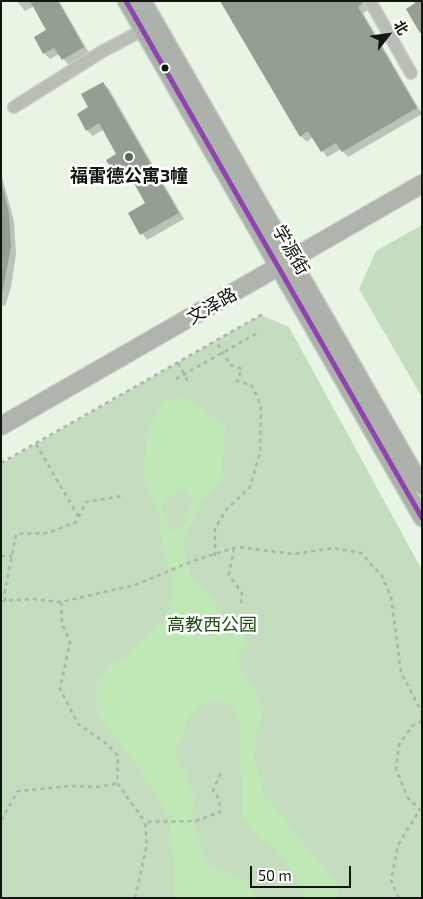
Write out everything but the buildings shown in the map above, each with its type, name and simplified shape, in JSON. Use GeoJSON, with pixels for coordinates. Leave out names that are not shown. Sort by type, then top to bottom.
{"type":"FeatureCollection","features":[{"type":"Feature","properties":{"kind":"main road","name":"学源街"},"geometry":{"type":"LineString","coordinates":[[126,1],[149,27],[285,264],[422,518]]}},
{"type":"Feature","properties":{"kind":"main road","name":"学源街"},"geometry":{"type":"LineString","coordinates":[[143,1],[149,27]]}},
{"type":"Feature","properties":{"kind":"main road","name":"文泽路"},"geometry":{"type":"LineString","coordinates":[[1,426],[422,184]]}},
{"type":"Feature","properties":{"kind":"main road","name":"学源街"},"geometry":{"type":"LineString","coordinates":[[285,264],[422,486]]}},
{"type":"Feature","properties":{"kind":"street"},"geometry":{"type":"LineString","coordinates":[[370,1],[411,73]]}},
{"type":"Feature","properties":{"kind":"street"},"geometry":{"type":"LineString","coordinates":[[14,106],[103,51],[149,27]]}},
{"type":"Feature","properties":{"kind":"path"},"geometry":{"type":"LineString","coordinates":[[1,463],[261,315],[263,311]]}},
{"type":"Feature","properties":{"kind":"path"},"geometry":{"type":"LineString","coordinates":[[176,379],[260,332]]}},
{"type":"Feature","properties":{"kind":"path"},"geometry":{"type":"LineString","coordinates":[[215,556],[215,528],[228,509],[250,487],[260,444],[262,410],[251,385],[238,381],[242,369],[230,365],[216,341]]}},
{"type":"Feature","properties":{"kind":"path"},"geometry":{"type":"LineString","coordinates":[[178,362],[189,383]]}},
{"type":"Feature","properties":{"kind":"path"},"geometry":{"type":"LineString","coordinates":[[36,444],[79,517]]}},
{"type":"Feature","properties":{"kind":"path"},"geometry":{"type":"LineString","coordinates":[[6,601],[4,596],[16,534],[48,533],[76,522],[86,502],[122,496]]}},
{"type":"Feature","properties":{"kind":"path"},"geometry":{"type":"LineString","coordinates":[[234,548],[229,575],[242,593],[241,607]]}},
{"type":"Feature","properties":{"kind":"path"},"geometry":{"type":"LineString","coordinates":[[1,601],[32,599],[61,602],[135,585],[193,561],[215,556],[234,548],[294,554],[333,548],[361,553],[382,576],[391,598],[402,672],[422,713]]}},
{"type":"Feature","properties":{"kind":"path"},"geometry":{"type":"LineString","coordinates":[[1,556],[12,556]]}},
{"type":"Feature","properties":{"kind":"path"},"geometry":{"type":"LineString","coordinates":[[61,602],[62,623],[70,642],[60,689],[78,724],[106,743],[118,756],[117,783],[145,822],[146,845],[135,898]]}},
{"type":"Feature","properties":{"kind":"path"},"geometry":{"type":"LineString","coordinates":[[398,898],[391,881],[398,845],[420,812],[408,798],[396,768],[399,745],[412,726],[422,721]]}},
{"type":"Feature","properties":{"kind":"path"},"geometry":{"type":"LineString","coordinates":[[145,822],[196,821],[220,812],[219,800],[213,790],[222,770]]}},
{"type":"Feature","properties":{"kind":"path"},"geometry":{"type":"LineString","coordinates":[[1,820],[18,791],[72,786],[100,787],[117,783]]}},
{"type":"Feature","properties":{"kind":"green space"},"geometry":{"type":"Polygon","coordinates":[[[422,225],[422,397],[359,289],[376,251],[422,225]]]}},
{"type":"Feature","properties":{"kind":"green space","name":"高教西公园"},"geometry":{"type":"Polygon","coordinates":[[[261,315],[289,327],[422,570],[422,898],[1,898],[1,464],[261,315]]]}},
{"type":"Feature","properties":{"kind":"shaded area"},"geometry":{"type":"Polygon","coordinates":[[[185,397],[226,426],[220,483],[202,500],[183,541],[191,576],[212,597],[230,631],[238,627],[248,644],[237,651],[241,659],[236,662],[249,684],[252,684],[263,713],[257,731],[254,756],[264,795],[336,882],[338,898],[305,898],[304,888],[277,850],[255,834],[242,817],[240,727],[235,708],[217,699],[202,704],[187,718],[183,738],[175,744],[178,764],[187,771],[188,791],[195,795],[192,821],[207,864],[244,880],[259,897],[173,898],[174,867],[169,817],[139,768],[97,713],[97,681],[107,667],[127,657],[141,640],[167,619],[172,601],[173,582],[163,550],[159,514],[143,474],[148,429],[163,402],[185,397]],[[180,490],[166,499],[162,509],[169,530],[175,531],[185,524],[193,501],[188,492],[180,490]]]}},
{"type":"Feature","properties":{"kind":"transit line"},"geometry":{"type":"LineString","coordinates":[[126,1],[422,518]]}},
{"type":"Feature","properties":{"kind":"place","name":"福雷德公寓3幢"},"geometry":{"type":"Point","coordinates":[129,157]}}]}
